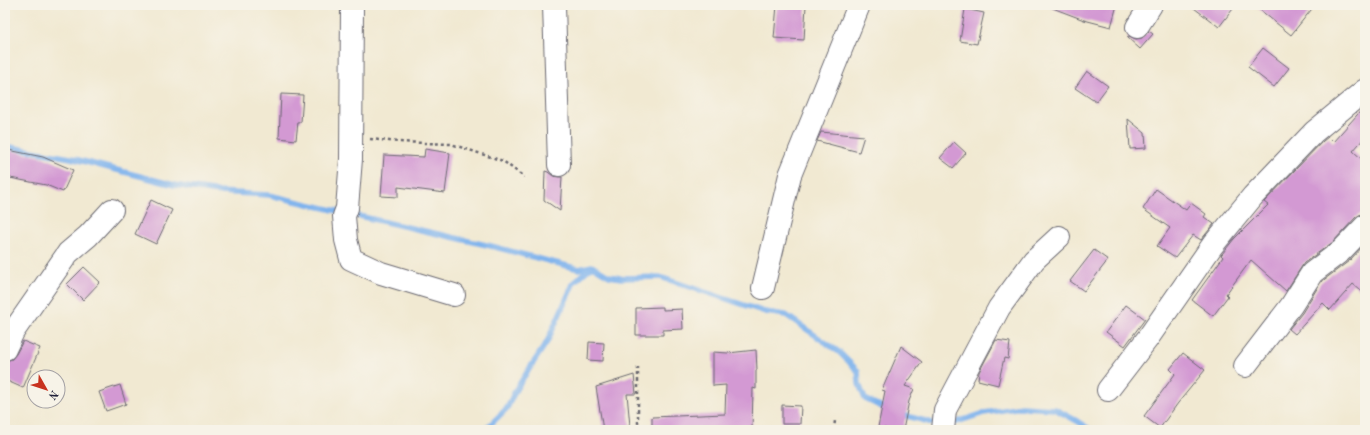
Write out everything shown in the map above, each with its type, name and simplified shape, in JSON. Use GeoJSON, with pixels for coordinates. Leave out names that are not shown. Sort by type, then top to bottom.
{"type":"FeatureCollection","features":[{"type":"Feature","properties":{"kind":"street"},"geometry":{"type":"LineString","coordinates":[[352,5],[352,159],[346,212],[346,240],[351,259],[381,273],[454,296]]}},
{"type":"Feature","properties":{"kind":"street"},"geometry":{"type":"LineString","coordinates":[[554,5],[559,165]]}},
{"type":"Feature","properties":{"kind":"street"},"geometry":{"type":"LineString","coordinates":[[763,288],[790,175],[859,5]]}},
{"type":"Feature","properties":{"kind":"street"},"geometry":{"type":"LineString","coordinates":[[1137,27],[1151,5]]}},
{"type":"Feature","properties":{"kind":"street"},"geometry":{"type":"LineString","coordinates":[[1108,390],[1148,338],[1212,246],[1253,196],[1314,132],[1365,90]]}},
{"type":"Feature","properties":{"kind":"street"},"geometry":{"type":"LineString","coordinates":[[5,349],[13,332],[68,254],[88,236],[112,210]]}},
{"type":"Feature","properties":{"kind":"street"},"geometry":{"type":"LineString","coordinates":[[1245,366],[1291,306],[1312,273],[1341,251],[1365,226]]}},
{"type":"Feature","properties":{"kind":"street"},"geometry":{"type":"LineString","coordinates":[[944,420],[998,308],[1034,260],[1059,237]]}},
{"type":"Feature","properties":{"kind":"path"},"geometry":{"type":"LineString","coordinates":[[352,138],[451,144],[503,161],[524,177]]}},
{"type":"Feature","properties":{"kind":"path"},"geometry":{"type":"LineString","coordinates":[[638,364],[638,430]]}},
{"type":"Feature","properties":{"kind":"path"},"geometry":{"type":"LineString","coordinates":[[834,430],[835,420]]}},
{"type":"Feature","properties":{"kind":"building"},"geometry":{"type":"Polygon","coordinates":[[[777,5],[806,5],[804,40],[774,38],[777,5]]]}},
{"type":"Feature","properties":{"kind":"building"},"geometry":{"type":"Polygon","coordinates":[[[1050,5],[1117,5],[1111,27],[1084,20],[1050,7],[1050,5]]]}},
{"type":"Feature","properties":{"kind":"building"},"geometry":{"type":"Polygon","coordinates":[[[1190,5],[1236,5],[1219,27],[1190,5]]]}},
{"type":"Feature","properties":{"kind":"building"},"geometry":{"type":"Polygon","coordinates":[[[1254,5],[1315,5],[1291,35],[1254,5]]]}},
{"type":"Feature","properties":{"kind":"building"},"geometry":{"type":"Polygon","coordinates":[[[965,9],[984,13],[977,44],[960,41],[965,9]]]}},
{"type":"Feature","properties":{"kind":"building"},"geometry":{"type":"Polygon","coordinates":[[[1149,31],[1153,34],[1140,49],[1127,37],[1129,36],[1136,39],[1142,38],[1149,31]]]}},
{"type":"Feature","properties":{"kind":"building"},"geometry":{"type":"Polygon","coordinates":[[[1263,48],[1289,68],[1274,87],[1248,67],[1263,48]]]}},
{"type":"Feature","properties":{"kind":"building"},"geometry":{"type":"Polygon","coordinates":[[[1087,71],[1108,86],[1096,102],[1075,88],[1087,71]]]}},
{"type":"Feature","properties":{"kind":"building"},"geometry":{"type":"Polygon","coordinates":[[[281,94],[303,95],[301,122],[298,122],[296,140],[279,138],[281,94]]]}},
{"type":"Feature","properties":{"kind":"building"},"geometry":{"type":"Polygon","coordinates":[[[1365,106],[1365,137],[1353,151],[1365,162],[1365,214],[1361,214],[1356,217],[1333,242],[1304,263],[1286,291],[1251,260],[1226,294],[1228,296],[1213,316],[1192,300],[1223,257],[1221,255],[1234,239],[1268,205],[1264,202],[1323,141],[1328,137],[1333,142],[1365,106]]]}},
{"type":"Feature","properties":{"kind":"building"},"geometry":{"type":"Polygon","coordinates":[[[1128,119],[1145,133],[1146,148],[1130,149],[1128,119]]]}},
{"type":"Feature","properties":{"kind":"building"},"geometry":{"type":"Polygon","coordinates":[[[821,132],[864,136],[859,152],[817,141],[821,132]]]}},
{"type":"Feature","properties":{"kind":"building"},"geometry":{"type":"Polygon","coordinates":[[[954,142],[966,153],[953,168],[940,158],[954,142]]]}},
{"type":"Feature","properties":{"kind":"building"},"geometry":{"type":"Polygon","coordinates":[[[425,149],[450,153],[445,193],[398,187],[398,197],[381,196],[384,155],[424,157],[425,149]]]}},
{"type":"Feature","properties":{"kind":"building"},"geometry":{"type":"Polygon","coordinates":[[[8,150],[43,157],[73,170],[63,192],[46,185],[5,177],[5,165],[8,150]]]}},
{"type":"Feature","properties":{"kind":"building"},"geometry":{"type":"Polygon","coordinates":[[[545,171],[553,176],[562,177],[560,211],[544,200],[545,171]]]}},
{"type":"Feature","properties":{"kind":"building"},"geometry":{"type":"Polygon","coordinates":[[[1156,189],[1186,210],[1191,203],[1206,214],[1204,217],[1214,224],[1201,240],[1193,235],[1175,258],[1157,246],[1170,228],[1143,209],[1156,189]]]}},
{"type":"Feature","properties":{"kind":"building"},"geometry":{"type":"Polygon","coordinates":[[[151,200],[172,210],[156,244],[135,234],[151,200]]]}},
{"type":"Feature","properties":{"kind":"building"},"geometry":{"type":"Polygon","coordinates":[[[1365,244],[1365,294],[1353,284],[1330,310],[1323,303],[1295,334],[1289,329],[1302,313],[1321,282],[1349,261],[1365,244]]]}},
{"type":"Feature","properties":{"kind":"building"},"geometry":{"type":"Polygon","coordinates":[[[1094,250],[1108,260],[1084,291],[1070,281],[1094,250]]]}},
{"type":"Feature","properties":{"kind":"building"},"geometry":{"type":"Polygon","coordinates":[[[84,267],[100,282],[83,300],[67,284],[84,267]]]}},
{"type":"Feature","properties":{"kind":"building"},"geometry":{"type":"Polygon","coordinates":[[[1126,305],[1145,319],[1125,346],[1106,332],[1126,305]]]}},
{"type":"Feature","properties":{"kind":"building"},"geometry":{"type":"Polygon","coordinates":[[[663,307],[663,310],[682,309],[683,329],[663,330],[663,335],[636,335],[636,308],[663,307]]]}},
{"type":"Feature","properties":{"kind":"building"},"geometry":{"type":"Polygon","coordinates":[[[996,340],[1010,342],[1008,359],[1004,358],[998,385],[978,380],[979,372],[996,340]]]}},
{"type":"Feature","properties":{"kind":"building"},"geometry":{"type":"Polygon","coordinates":[[[23,341],[40,348],[31,369],[26,369],[26,381],[23,388],[5,380],[5,361],[12,359],[23,341]]]}},
{"type":"Feature","properties":{"kind":"building"},"geometry":{"type":"Polygon","coordinates":[[[589,342],[604,343],[603,361],[588,360],[589,342]]]}},
{"type":"Feature","properties":{"kind":"building"},"geometry":{"type":"Polygon","coordinates":[[[901,346],[922,362],[905,386],[914,389],[909,401],[903,430],[895,430],[878,427],[885,391],[882,390],[901,346]]]}},
{"type":"Feature","properties":{"kind":"building"},"geometry":{"type":"Polygon","coordinates":[[[756,350],[757,370],[756,389],[753,388],[752,430],[652,430],[652,417],[725,414],[726,385],[713,386],[713,352],[728,353],[756,350]]]}},
{"type":"Feature","properties":{"kind":"building"},"geometry":{"type":"Polygon","coordinates":[[[1183,353],[1205,370],[1160,428],[1144,416],[1175,374],[1170,369],[1183,353]]]}},
{"type":"Feature","properties":{"kind":"building"},"geometry":{"type":"Polygon","coordinates":[[[634,375],[636,394],[627,394],[630,426],[603,430],[596,387],[634,375]]]}},
{"type":"Feature","properties":{"kind":"building"},"geometry":{"type":"Polygon","coordinates":[[[120,385],[126,404],[106,411],[99,392],[120,385]]]}},
{"type":"Feature","properties":{"kind":"building"},"geometry":{"type":"Polygon","coordinates":[[[782,405],[801,406],[800,424],[782,424],[782,405]]]}},
{"type":"Feature","properties":{"kind":"waterway"},"geometry":{"type":"LineString","coordinates":[[5,146],[71,158],[174,185],[219,192],[269,195],[342,212]]}},
{"type":"Feature","properties":{"kind":"waterway"},"geometry":{"type":"LineString","coordinates":[[350,214],[491,246],[579,269],[592,266],[609,276],[621,278],[660,277],[765,312],[786,315],[839,352],[858,371],[859,384],[865,399],[888,410]]}},
{"type":"Feature","properties":{"kind":"waterway"},"geometry":{"type":"LineString","coordinates":[[485,430],[507,408],[516,389],[547,342],[574,282],[591,267]]}},
{"type":"Feature","properties":{"kind":"waterway"},"geometry":{"type":"LineString","coordinates":[[948,425],[984,413],[1022,407],[1055,409],[1091,430]]}},
{"type":"Feature","properties":{"kind":"waterway"},"geometry":{"type":"LineString","coordinates":[[900,414],[940,425]]}}]}
